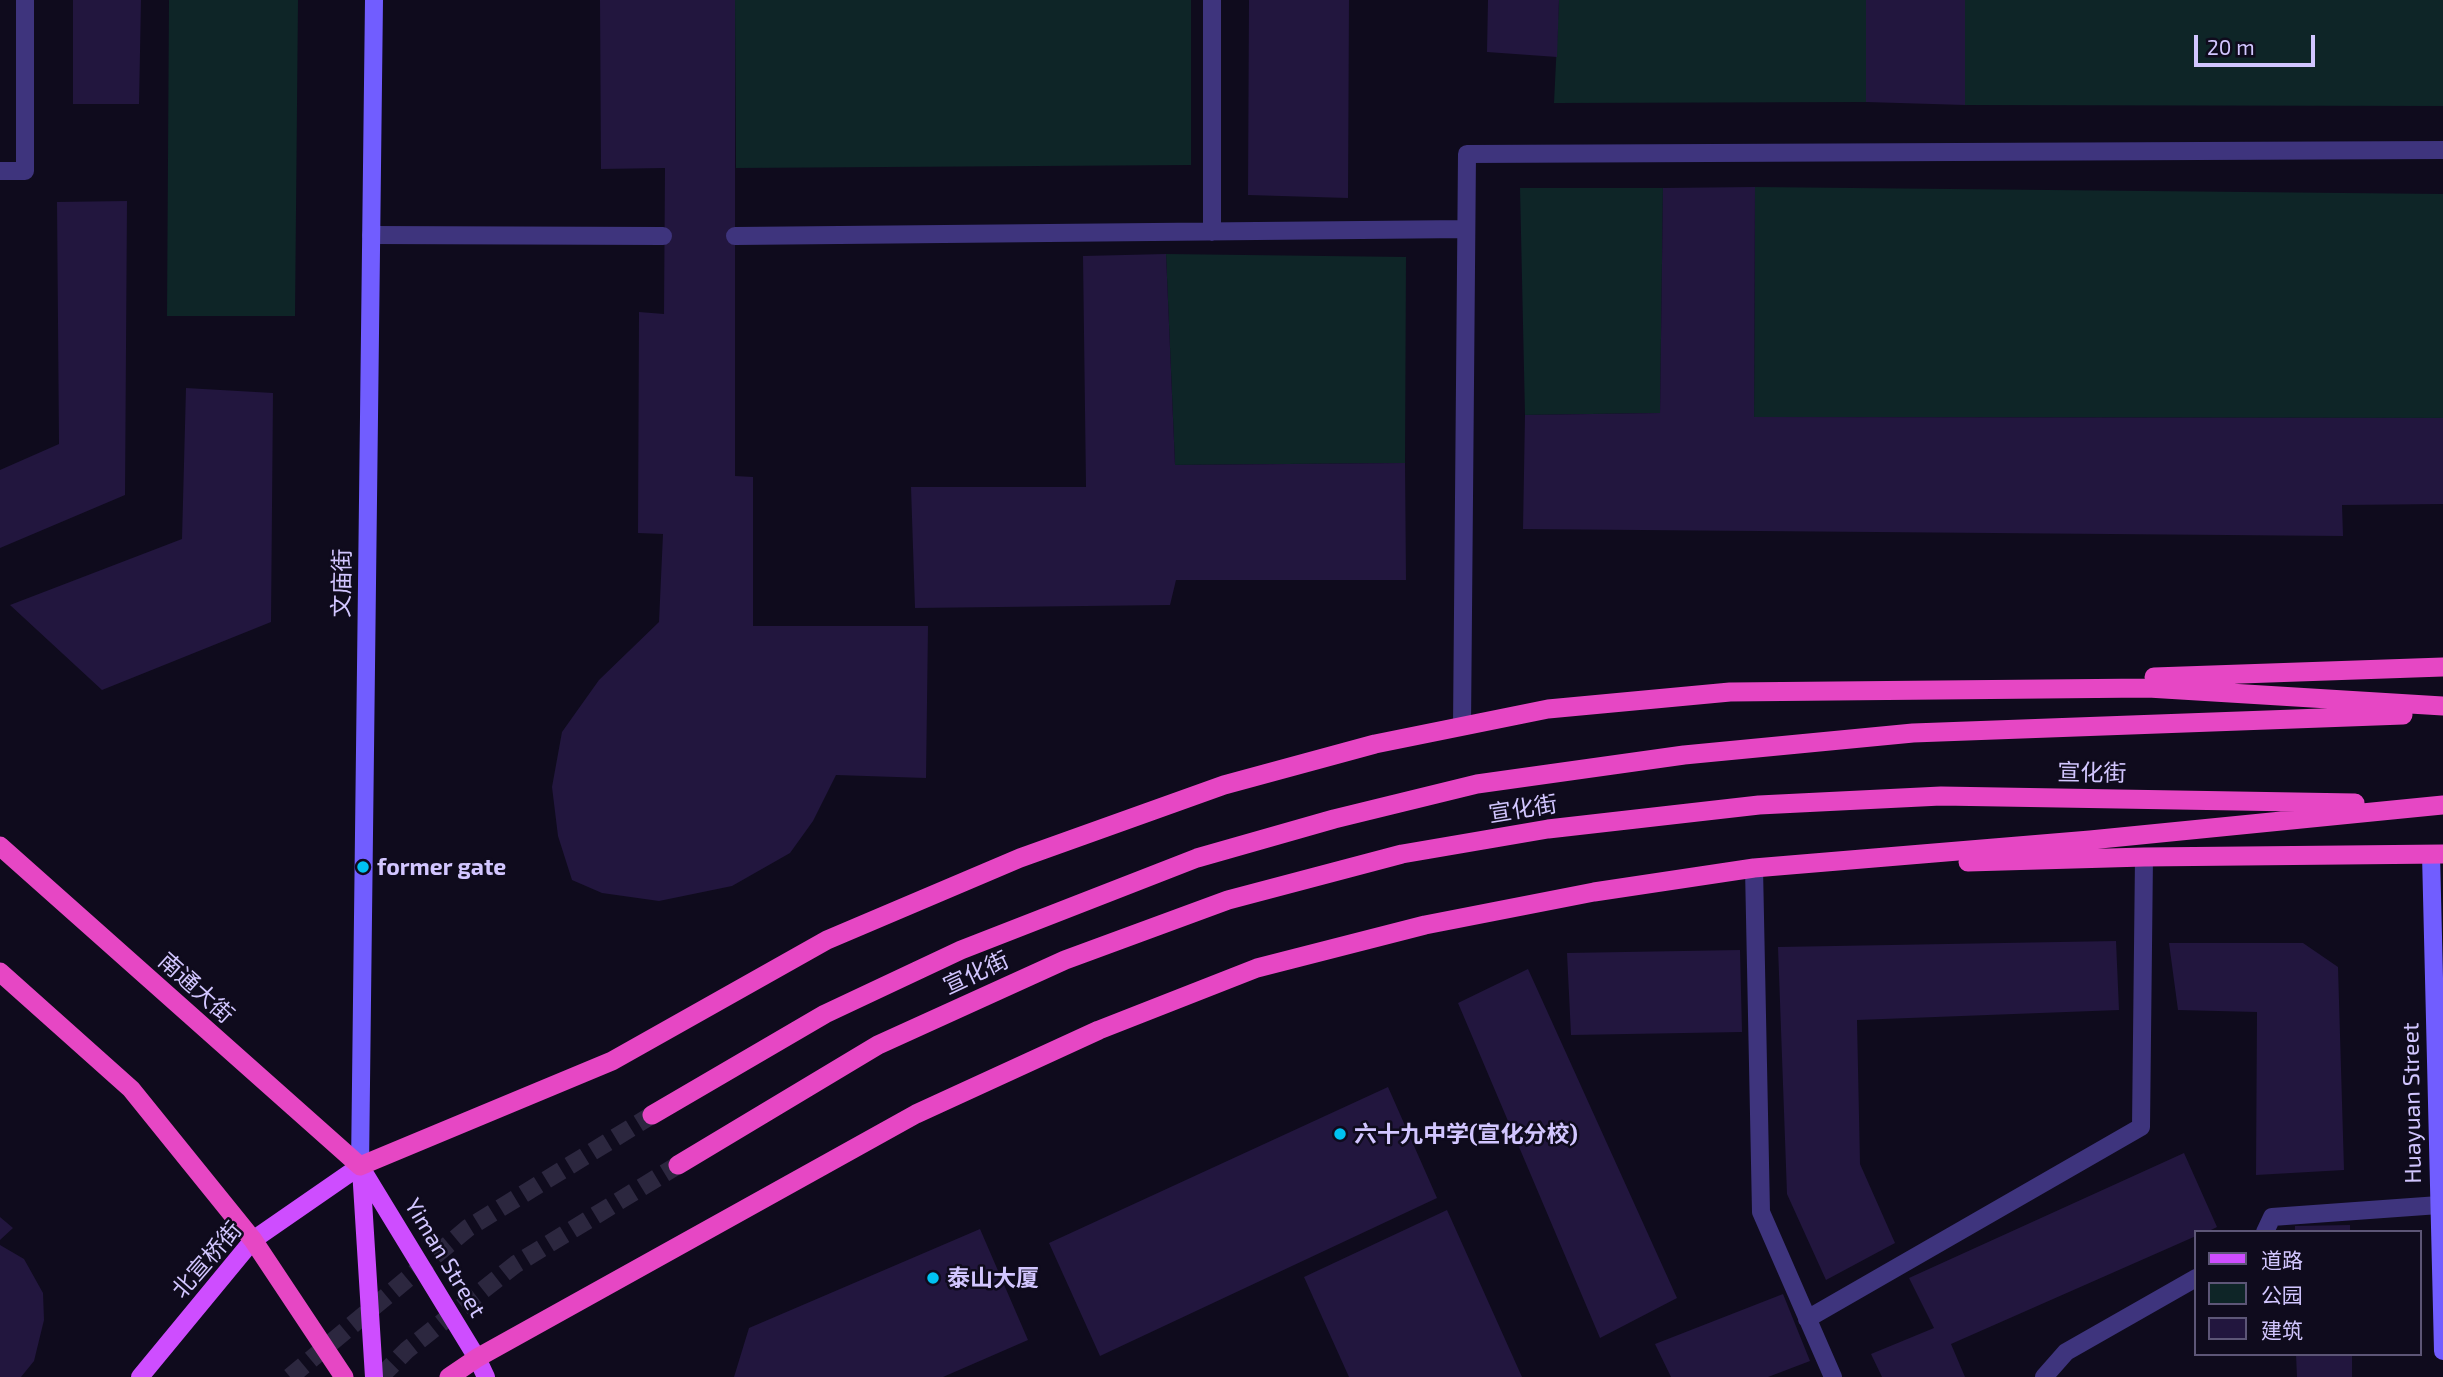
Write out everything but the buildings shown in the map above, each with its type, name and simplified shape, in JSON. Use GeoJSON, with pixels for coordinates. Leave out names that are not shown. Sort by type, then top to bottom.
{"type":"FeatureCollection","features":[{"type":"Feature","properties":{"kind":"highway"},"geometry":{"type":"LineString","coordinates":[[360,1166],[612,1061],[827,940],[1020,858],[1223,785],[1375,744],[1548,709],[1730,692],[2443,667]]}},
{"type":"Feature","properties":{"kind":"highway"},"geometry":{"type":"LineString","coordinates":[[1730,692],[2148,688],[2443,706]]}},
{"type":"Feature","properties":{"kind":"highway"},"geometry":{"type":"LineString","coordinates":[[652,1115],[825,1014],[961,950],[1197,858],[1334,819],[1477,784],[1684,755],[1913,733],[2443,713]]}},
{"type":"Feature","properties":{"kind":"highway","name":"宣化街"},"geometry":{"type":"LineString","coordinates":[[678,1165],[878,1045],[1065,960],[1228,900],[1402,854],[1548,828],[1759,805],[1941,796],[2443,805]]}},
{"type":"Feature","properties":{"kind":"highway"},"geometry":{"type":"LineString","coordinates":[[449,1377],[477,1357],[916,1114],[1099,1030],[1257,968],[1438,922],[1594,892],[1754,868],[2103,839],[2443,805]]}},
{"type":"Feature","properties":{"kind":"highway","name":"南通大街"},"geometry":{"type":"LineString","coordinates":[[0,846],[360,1166]]}},
{"type":"Feature","properties":{"kind":"highway"},"geometry":{"type":"LineString","coordinates":[[1754,868],[2144,857],[2437,854]]}},
{"type":"Feature","properties":{"kind":"highway"},"geometry":{"type":"LineString","coordinates":[[0,972],[131,1089],[253,1240],[344,1377]]}},
{"type":"Feature","properties":{"kind":"main road","name":"文庙街"},"geometry":{"type":"LineString","coordinates":[[360,1166],[374,0]]}},
{"type":"Feature","properties":{"kind":"main road","name":"Huayuan Street"},"geometry":{"type":"LineString","coordinates":[[2437,854],[2439,1205],[2443,1351]]}},
{"type":"Feature","properties":{"kind":"main road","name":"北宣桥街"},"geometry":{"type":"LineString","coordinates":[[140,1377],[253,1240],[360,1166]]}},
{"type":"Feature","properties":{"kind":"main road","name":"Yiman Street"},"geometry":{"type":"LineString","coordinates":[[360,1166],[477,1357],[486,1377]]}},
{"type":"Feature","properties":{"kind":"main road"},"geometry":{"type":"LineString","coordinates":[[360,1166],[374,1377]]}},
{"type":"Feature","properties":{"kind":"street"},"geometry":{"type":"LineString","coordinates":[[0,170],[25,171],[25,0]]}},
{"type":"Feature","properties":{"kind":"street"},"geometry":{"type":"LineString","coordinates":[[1212,0],[1212,232]]}},
{"type":"Feature","properties":{"kind":"street"},"geometry":{"type":"LineString","coordinates":[[1462,726],[1467,154],[2443,150]]}},
{"type":"Feature","properties":{"kind":"street"},"geometry":{"type":"LineString","coordinates":[[735,236],[1466,229]]}},
{"type":"Feature","properties":{"kind":"street"},"geometry":{"type":"LineString","coordinates":[[371,235],[663,236]]}},
{"type":"Feature","properties":{"kind":"street"},"geometry":{"type":"LineString","coordinates":[[1807,1319],[2141,1127],[2144,857]]}},
{"type":"Feature","properties":{"kind":"street"},"geometry":{"type":"LineString","coordinates":[[1754,868],[1761,1212],[1833,1377]]}},
{"type":"Feature","properties":{"kind":"street"},"geometry":{"type":"LineString","coordinates":[[2266,1230],[2272,1217],[2439,1205]]}},
{"type":"Feature","properties":{"kind":"street"},"geometry":{"type":"LineString","coordinates":[[2044,1377],[2066,1352],[2194,1279]]}},
{"type":"Feature","properties":{"kind":"green space"},"geometry":{"type":"Polygon","coordinates":[[[169,0],[298,0],[295,316],[167,316],[169,0]]]}},
{"type":"Feature","properties":{"kind":"green space"},"geometry":{"type":"Polygon","coordinates":[[[735,0],[1191,0],[1191,165],[736,168],[735,0]]]}},
{"type":"Feature","properties":{"kind":"green space"},"geometry":{"type":"Polygon","coordinates":[[[1559,0],[1866,0],[1866,102],[1554,103],[1559,0]]]}},
{"type":"Feature","properties":{"kind":"green space"},"geometry":{"type":"Polygon","coordinates":[[[1965,0],[2443,0],[2443,106],[1965,105],[1965,0]]]}},
{"type":"Feature","properties":{"kind":"green space"},"geometry":{"type":"Polygon","coordinates":[[[1755,187],[2443,194],[2443,418],[1754,417],[1755,187]]]}},
{"type":"Feature","properties":{"kind":"green space"},"geometry":{"type":"Polygon","coordinates":[[[1520,188],[1663,188],[1660,413],[1525,415],[1520,188]]]}},
{"type":"Feature","properties":{"kind":"green space"},"geometry":{"type":"Polygon","coordinates":[[[1166,254],[1406,257],[1405,463],[1175,465],[1166,254]]]}},
{"type":"Feature","properties":{"kind":"tunnel"},"geometry":{"type":"LineString","coordinates":[[290,1377],[468,1228],[652,1115]]}},
{"type":"Feature","properties":{"kind":"tunnel"},"geometry":{"type":"LineString","coordinates":[[380,1377],[407,1350],[516,1264],[678,1165]]}},
{"type":"Feature","properties":{"kind":"place","name":"former gate"},"geometry":{"type":"Point","coordinates":[363,867]}},
{"type":"Feature","properties":{"kind":"place","name":"六十九中学(宣化分校)"},"geometry":{"type":"Point","coordinates":[1340,1134]}},
{"type":"Feature","properties":{"kind":"place","name":"泰山大厦"},"geometry":{"type":"Point","coordinates":[933,1278]}}]}
